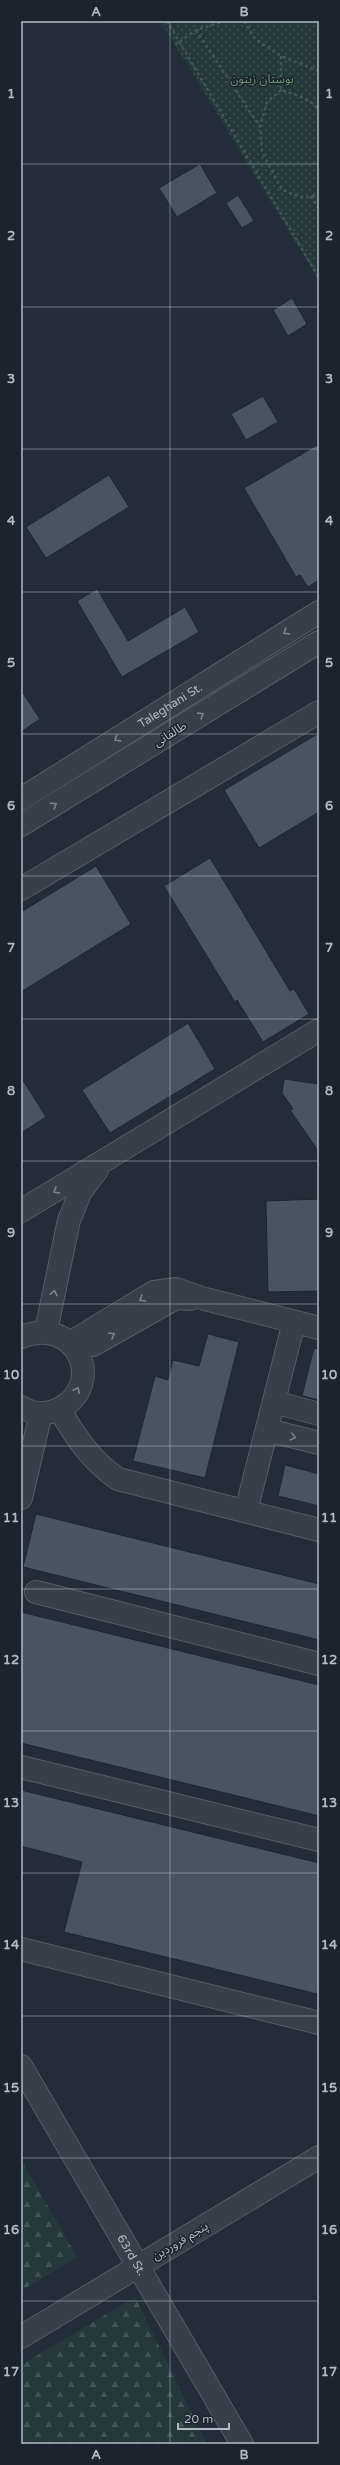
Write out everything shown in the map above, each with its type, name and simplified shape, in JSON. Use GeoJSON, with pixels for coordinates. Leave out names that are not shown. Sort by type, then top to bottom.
{"type":"FeatureCollection","features":[{"type":"Feature","properties":{"kind":"street","name":"Taleghani St."},"geometry":{"type":"LineString","coordinates":[[21,799],[319,612]]}},
{"type":"Feature","properties":{"kind":"street","name":"طالقانی"},"geometry":{"type":"LineString","coordinates":[[21,826],[319,642]]}},
{"type":"Feature","properties":{"kind":"street"},"geometry":{"type":"LineString","coordinates":[[21,889],[319,712]]}},
{"type":"Feature","properties":{"kind":"street"},"geometry":{"type":"LineString","coordinates":[[21,1211],[101,1164],[319,1030]]}},
{"type":"Feature","properties":{"kind":"street"},"geometry":{"type":"LineString","coordinates":[[46,1331],[69,1220],[81,1191],[101,1164]]}},
{"type":"Feature","properties":{"kind":"street"},"geometry":{"type":"LineString","coordinates":[[74,1348],[176,1298],[205,1300],[319,1328]]}},
{"type":"Feature","properties":{"kind":"street"},"geometry":{"type":"LineString","coordinates":[[246,1512],[294,1322]]}},
{"type":"Feature","properties":{"kind":"street"},"geometry":{"type":"LineString","coordinates":[[21,1337],[32,1332],[46,1331],[58,1335],[74,1348],[82,1367],[82,1381],[76,1394],[67,1405],[40,1410]]}},
{"type":"Feature","properties":{"kind":"street"},"geometry":{"type":"LineString","coordinates":[[274,1402],[319,1414]]}},
{"type":"Feature","properties":{"kind":"street"},"geometry":{"type":"LineString","coordinates":[[21,1498],[40,1410]]}},
{"type":"Feature","properties":{"kind":"street"},"geometry":{"type":"LineString","coordinates":[[40,1410],[75,1437],[99,1466],[118,1479],[319,1530]]}},
{"type":"Feature","properties":{"kind":"street"},"geometry":{"type":"LineString","coordinates":[[267,1430],[319,1443]]}},
{"type":"Feature","properties":{"kind":"street"},"geometry":{"type":"LineString","coordinates":[[36,1592],[319,1664]]}},
{"type":"Feature","properties":{"kind":"street"},"geometry":{"type":"LineString","coordinates":[[21,1767],[319,1840]]}},
{"type":"Feature","properties":{"kind":"street"},"geometry":{"type":"LineString","coordinates":[[21,1949],[319,2023]]}},
{"type":"Feature","properties":{"kind":"street","name":"63rd St."},"geometry":{"type":"LineString","coordinates":[[21,2066],[242,2444]]}},
{"type":"Feature","properties":{"kind":"street","name":"پنجم فروردین"},"geometry":{"type":"LineString","coordinates":[[21,2337],[319,2157]]}},
{"type":"Feature","properties":{"kind":"path"},"geometry":{"type":"LineString","coordinates":[[167,21],[319,278]]}},
{"type":"Feature","properties":{"kind":"path"},"geometry":{"type":"LineString","coordinates":[[175,45],[196,30],[225,21]]}},
{"type":"Feature","properties":{"kind":"path"},"geometry":{"type":"LineString","coordinates":[[244,21],[255,39],[281,56],[319,71]]}},
{"type":"Feature","properties":{"kind":"path"},"geometry":{"type":"LineString","coordinates":[[196,30],[260,127]]}},
{"type":"Feature","properties":{"kind":"path"},"geometry":{"type":"LineString","coordinates":[[281,56],[281,90],[267,102],[260,127],[262,152],[282,190],[300,197],[319,196]]}},
{"type":"Feature","properties":{"kind":"path"},"geometry":{"type":"LineString","coordinates":[[281,90],[315,105],[319,110]]}},
{"type":"Feature","properties":{"kind":"path"},"geometry":{"type":"LineString","coordinates":[[311,196],[319,209]]}},
{"type":"Feature","properties":{"kind":"green space","name":"بوستان زیتون"},"geometry":{"type":"Polygon","coordinates":[[[160,21],[319,21],[319,280],[175,45],[160,21]]]}},
{"type":"Feature","properties":{"kind":"green space"},"geometry":{"type":"Polygon","coordinates":[[[21,2159],[77,2257],[21,2291],[21,2159]]]}},
{"type":"Feature","properties":{"kind":"green space"},"geometry":{"type":"Polygon","coordinates":[[[135,2297],[207,2444],[21,2444],[21,2365],[135,2297]]]}},
{"type":"Feature","properties":{"kind":"building"},"geometry":{"type":"Polygon","coordinates":[[[200,164],[217,193],[177,217],[159,188],[200,164]]]}},
{"type":"Feature","properties":{"kind":"building"},"geometry":{"type":"Polygon","coordinates":[[[238,195],[254,221],[242,228],[226,203],[238,195]]]}},
{"type":"Feature","properties":{"kind":"building"},"geometry":{"type":"Polygon","coordinates":[[[292,298],[307,324],[288,336],[273,310],[292,298]]]}},
{"type":"Feature","properties":{"kind":"building"},"geometry":{"type":"Polygon","coordinates":[[[263,396],[278,422],[246,440],[231,414],[263,396]]]}},
{"type":"Feature","properties":{"kind":"building"},"geometry":{"type":"Polygon","coordinates":[[[319,444],[319,580],[308,587],[300,575],[296,577],[244,488],[319,444]]]}},
{"type":"Feature","properties":{"kind":"building"},"geometry":{"type":"Polygon","coordinates":[[[109,475],[129,507],[46,558],[26,527],[109,475]]]}},
{"type":"Feature","properties":{"kind":"building"},"geometry":{"type":"Polygon","coordinates":[[[97,589],[128,641],[185,607],[199,632],[122,677],[77,601],[97,589]]]}},
{"type":"Feature","properties":{"kind":"building"},"geometry":{"type":"Polygon","coordinates":[[[21,690],[40,719],[21,732],[21,690]]]}},
{"type":"Feature","properties":{"kind":"building"},"geometry":{"type":"Polygon","coordinates":[[[319,733],[319,812],[259,848],[224,790],[319,733]]]}},
{"type":"Feature","properties":{"kind":"building"},"geometry":{"type":"Polygon","coordinates":[[[210,858],[290,991],[294,989],[309,1014],[263,1042],[237,1000],[235,1002],[164,886],[210,858]]]}},
{"type":"Feature","properties":{"kind":"building"},"geometry":{"type":"Polygon","coordinates":[[[96,866],[131,924],[21,992],[21,912],[96,866]]]}},
{"type":"Feature","properties":{"kind":"building"},"geometry":{"type":"Polygon","coordinates":[[[188,1023],[215,1069],[110,1133],[82,1090],[188,1023]]]}},
{"type":"Feature","properties":{"kind":"building"},"geometry":{"type":"Polygon","coordinates":[[[21,1077],[46,1117],[21,1133],[21,1077]]]}},
{"type":"Feature","properties":{"kind":"building"},"geometry":{"type":"Polygon","coordinates":[[[284,1079],[319,1084],[319,1152],[290,1110],[293,1109],[282,1093],[284,1079]]]}},
{"type":"Feature","properties":{"kind":"building"},"geometry":{"type":"Polygon","coordinates":[[[319,1199],[319,1291],[268,1292],[266,1201],[319,1199]]]}},
{"type":"Feature","properties":{"kind":"building"},"geometry":{"type":"Polygon","coordinates":[[[208,1334],[239,1342],[205,1478],[133,1461],[155,1376],[168,1380],[173,1360],[199,1366],[208,1334]]]}},
{"type":"Feature","properties":{"kind":"building"},"geometry":{"type":"Polygon","coordinates":[[[314,1348],[319,1349],[319,1400],[302,1396],[314,1348]]]}},
{"type":"Feature","properties":{"kind":"building"},"geometry":{"type":"Polygon","coordinates":[[[285,1465],[319,1474],[319,1506],[278,1496],[285,1465]]]}},
{"type":"Feature","properties":{"kind":"building"},"geometry":{"type":"Polygon","coordinates":[[[36,1514],[319,1584],[319,1640],[23,1567],[36,1514]]]}},
{"type":"Feature","properties":{"kind":"building"},"geometry":{"type":"Polygon","coordinates":[[[21,1612],[319,1685],[319,1816],[21,1743],[21,1612]]]}},
{"type":"Feature","properties":{"kind":"building"},"geometry":{"type":"Polygon","coordinates":[[[21,1790],[319,1863],[319,1986],[317,1994],[64,1932],[82,1862],[21,1846],[21,1790]]]}}]}
